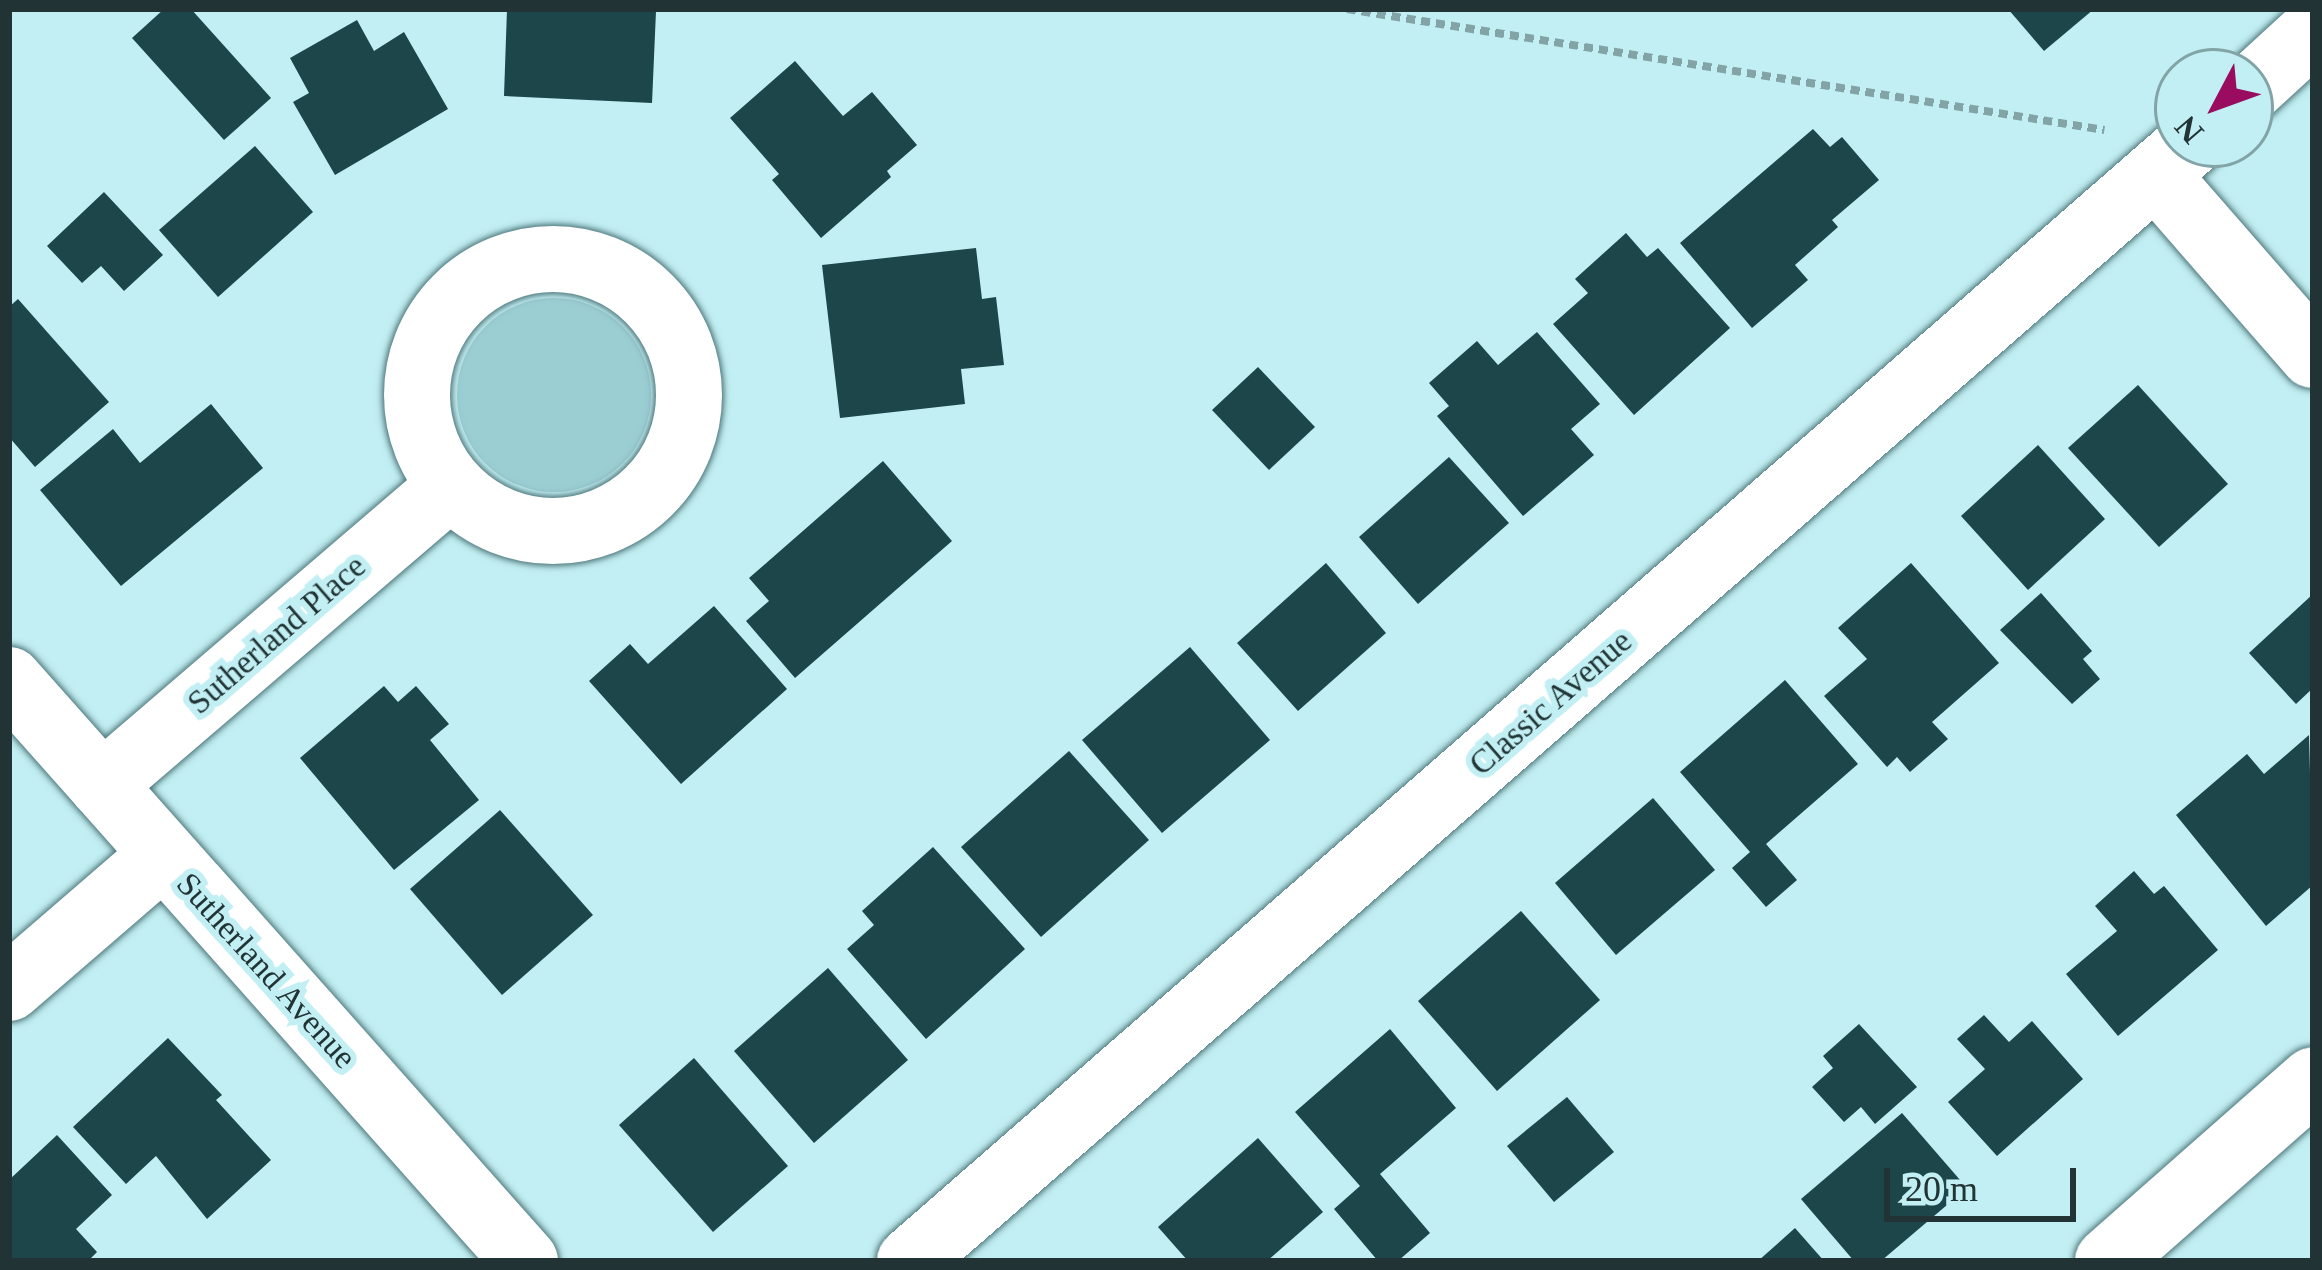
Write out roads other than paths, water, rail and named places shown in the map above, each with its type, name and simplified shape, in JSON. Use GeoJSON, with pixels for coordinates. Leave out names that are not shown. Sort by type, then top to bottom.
{"type":"FeatureCollection","features":[{"type":"Feature","properties":{"kind":"street"},"geometry":{"type":"LineString","coordinates":[[2274,67],[2313,31]]}},
{"type":"Feature","properties":{"kind":"street","name":"Classic Avenue"},"geometry":{"type":"LineString","coordinates":[[910,1261],[2163,168]]}},
{"type":"Feature","properties":{"kind":"street"},"geometry":{"type":"LineString","coordinates":[[2179,168],[2313,355]]}},
{"type":"Feature","properties":{"kind":"street"},"geometry":{"type":"LineString","coordinates":[[549,259],[594,265],[633,284],[664,316],[684,357],[690,403],[679,447],[655,487],[619,515],[576,530],[531,530],[487,515],[451,486],[428,448],[416,406],[420,362],[438,321],[467,288],[506,266],[549,259]]}},
{"type":"Feature","properties":{"kind":"street","name":"Sutherland Place"},"geometry":{"type":"LineString","coordinates":[[102,785],[451,486]]}},
{"type":"Feature","properties":{"kind":"street","name":"Sutherland Avenue"},"geometry":{"type":"LineString","coordinates":[[9,680],[525,1261]]}},
{"type":"Feature","properties":{"kind":"street"},"geometry":{"type":"LineString","coordinates":[[10,986],[163,855]]}},
{"type":"Feature","properties":{"kind":"street"},"geometry":{"type":"LineString","coordinates":[[2108,1261],[2313,1080]]}}]}
